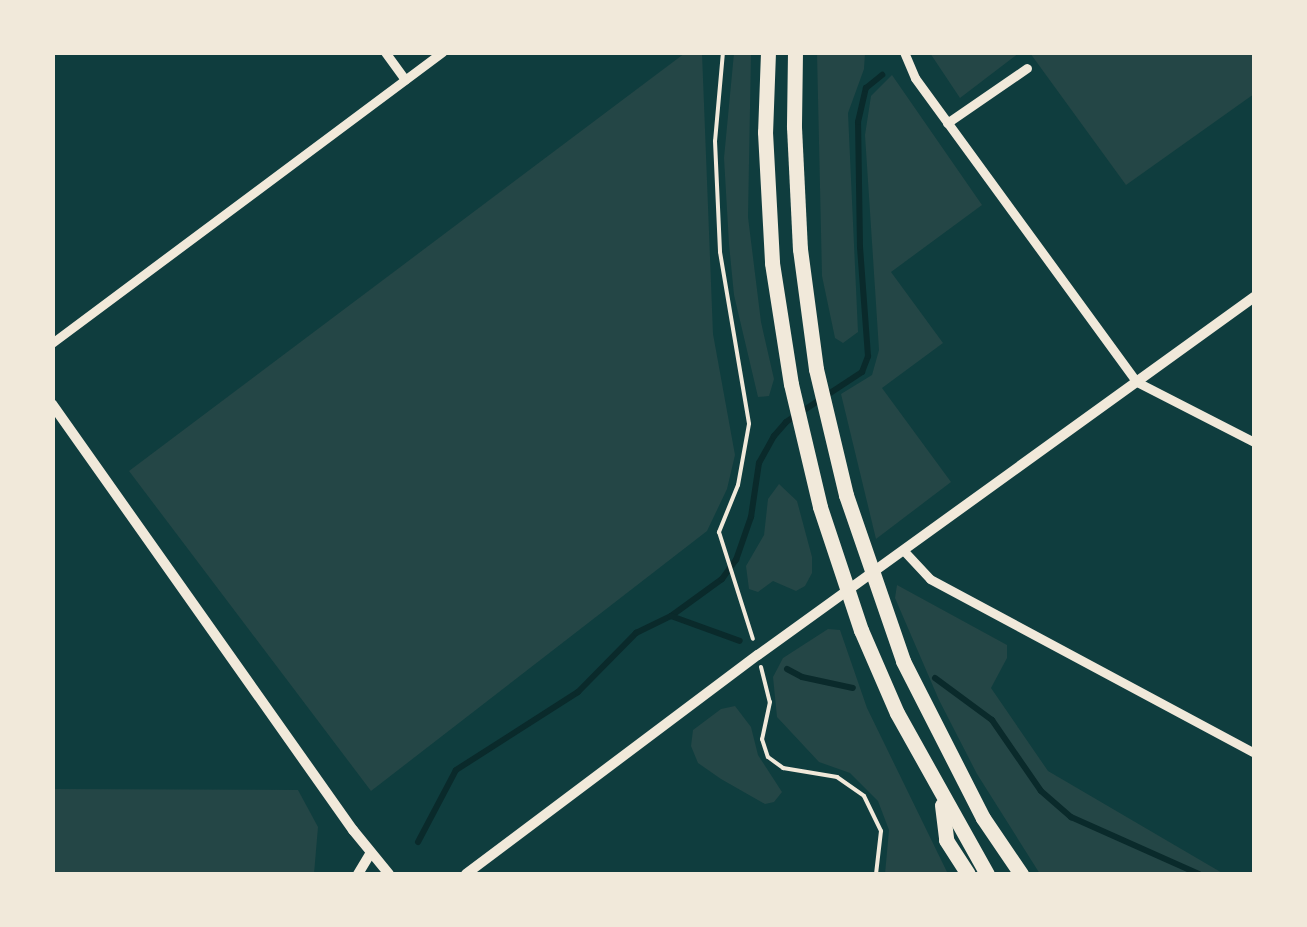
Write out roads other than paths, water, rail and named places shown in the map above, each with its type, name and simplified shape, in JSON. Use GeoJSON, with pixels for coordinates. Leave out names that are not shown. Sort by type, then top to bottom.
{"type":"FeatureCollection","features":[{"type":"Feature","properties":{"kind":"highway"},"geometry":{"type":"LineString","coordinates":[[768,52],[769,217],[791,384],[806,451],[861,630],[897,713],[987,874]]}},
{"type":"Feature","properties":{"kind":"highway"},"geometry":{"type":"LineString","coordinates":[[795,52],[796,189],[816,369],[830,432],[886,618],[940,739],[1020,874]]}},
{"type":"Feature","properties":{"kind":"highway"},"geometry":{"type":"LineString","coordinates":[[940,796],[946,840],[968,874]]}},
{"type":"Feature","properties":{"kind":"street"},"geometry":{"type":"LineString","coordinates":[[385,52],[405,80]]}},
{"type":"Feature","properties":{"kind":"street"},"geometry":{"type":"LineString","coordinates":[[52,344],[443,52]]}},
{"type":"Feature","properties":{"kind":"street"},"geometry":{"type":"LineString","coordinates":[[904,52],[914,78],[1138,382],[1254,442]]}},
{"type":"Feature","properties":{"kind":"street"},"geometry":{"type":"LineString","coordinates":[[947,124],[1027,68]]}},
{"type":"Feature","properties":{"kind":"street"},"geometry":{"type":"LineString","coordinates":[[466,874],[758,656],[1254,296]]}},
{"type":"Feature","properties":{"kind":"street"},"geometry":{"type":"LineString","coordinates":[[52,404],[370,854],[390,874]]}},
{"type":"Feature","properties":{"kind":"street"},"geometry":{"type":"LineString","coordinates":[[904,551],[930,579],[1254,753]]}},
{"type":"Feature","properties":{"kind":"street"},"geometry":{"type":"LineString","coordinates":[[358,874],[370,854]]}},
{"type":"Feature","properties":{"kind":"waterway"},"geometry":{"type":"LineString","coordinates":[[671,616],[722,579],[736,560],[751,517],[759,463],[774,436],[786,422],[862,372],[868,356],[860,247],[858,122],[866,88],[882,75]]}},
{"type":"Feature","properties":{"kind":"waterway"},"geometry":{"type":"LineString","coordinates":[[418,842],[456,770],[578,692],[636,633],[671,616],[740,641]]}},
{"type":"Feature","properties":{"kind":"waterway"},"geometry":{"type":"LineString","coordinates":[[787,669],[802,677],[853,688]]}},
{"type":"Feature","properties":{"kind":"waterway"},"geometry":{"type":"LineString","coordinates":[[935,678],[992,720],[1041,791],[1071,817],[1199,874]]}}]}
